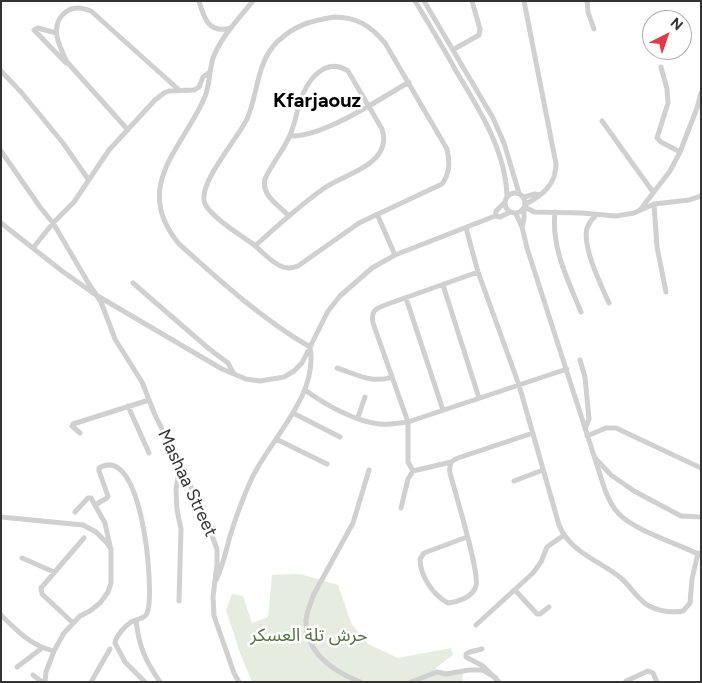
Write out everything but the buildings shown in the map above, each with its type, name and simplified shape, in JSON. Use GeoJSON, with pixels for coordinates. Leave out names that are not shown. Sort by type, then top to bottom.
{"type":"FeatureCollection","features":[{"type":"Feature","properties":{"kind":"street"},"geometry":{"type":"LineString","coordinates":[[198,1],[204,16],[212,27],[218,30],[232,28]]}},
{"type":"Feature","properties":{"kind":"street"},"geometry":{"type":"LineString","coordinates":[[253,1],[216,51],[205,96],[175,147],[162,179],[159,193],[163,220],[178,244],[226,286],[292,337],[310,347]]}},
{"type":"Feature","properties":{"kind":"street"},"geometry":{"type":"LineString","coordinates":[[415,1],[475,102],[494,140],[505,174],[507,210],[513,213],[522,227],[584,428],[604,490],[611,504],[618,514],[640,528],[699,554],[692,579],[690,603],[683,611],[670,612],[647,605],[624,581],[583,554],[564,535],[559,525],[519,385],[478,272],[466,228]]}},
{"type":"Feature","properties":{"kind":"street"},"geometry":{"type":"LineString","coordinates":[[424,1],[494,118],[525,207],[522,227]]}},
{"type":"Feature","properties":{"kind":"street"},"geometry":{"type":"LineString","coordinates":[[456,48],[479,35],[480,29],[472,1]]}},
{"type":"Feature","properties":{"kind":"street"},"geometry":{"type":"LineString","coordinates":[[1,223],[96,294],[206,360],[234,374],[260,382],[284,377],[302,363],[328,311],[340,296],[372,268],[395,255],[494,216],[500,217],[513,213],[537,198],[553,182],[556,174],[556,164],[524,1]]}},
{"type":"Feature","properties":{"kind":"street"},"geometry":{"type":"LineString","coordinates":[[587,1],[588,12],[594,29]]}},
{"type":"Feature","properties":{"kind":"street"},"geometry":{"type":"LineString","coordinates":[[73,70],[61,50],[56,33],[56,24],[62,14],[72,9],[81,8],[91,10],[179,90]]}},
{"type":"Feature","properties":{"kind":"street"},"geometry":{"type":"LineString","coordinates":[[334,17],[347,17],[359,20],[373,30],[385,43],[447,149],[449,158],[447,176],[442,184],[377,214],[350,229],[298,266],[290,268],[282,266],[271,259],[218,220],[209,210],[204,199],[207,184],[247,118],[269,52],[276,43],[296,27],[307,22],[334,17]]}},
{"type":"Feature","properties":{"kind":"street"},"geometry":{"type":"LineString","coordinates":[[56,33],[38,28],[34,30],[128,130]]}},
{"type":"Feature","properties":{"kind":"street"},"geometry":{"type":"LineString","coordinates":[[255,246],[325,188],[369,164],[379,154],[384,142],[382,129],[370,105],[348,71],[341,66],[325,68],[316,75],[305,89],[290,136],[270,169],[264,184],[266,194],[289,216]]}},
{"type":"Feature","properties":{"kind":"street"},"geometry":{"type":"LineString","coordinates":[[661,67],[668,104],[657,138],[680,152]]}},
{"type":"Feature","properties":{"kind":"street"},"geometry":{"type":"LineString","coordinates":[[1,71],[63,143],[88,179]]}},
{"type":"Feature","properties":{"kind":"street"},"geometry":{"type":"LineString","coordinates":[[33,248],[53,223],[74,202],[109,150],[160,95],[169,91],[191,91],[196,89],[210,72]]}},
{"type":"Feature","properties":{"kind":"street"},"geometry":{"type":"LineString","coordinates":[[290,136],[310,134],[370,105],[409,82]]}},
{"type":"Feature","properties":{"kind":"street"},"geometry":{"type":"LineString","coordinates":[[640,210],[670,172],[680,152],[701,93]]}},
{"type":"Feature","properties":{"kind":"street"},"geometry":{"type":"LineString","coordinates":[[475,102],[482,98]]}},
{"type":"Feature","properties":{"kind":"street"},"geometry":{"type":"LineString","coordinates":[[602,121],[653,192]]}},
{"type":"Feature","properties":{"kind":"street","name":"Mashaa Street"},"geometry":{"type":"LineString","coordinates":[[1,151],[53,223],[101,302],[115,339],[142,382],[202,509],[215,541],[218,558],[213,597],[214,616],[239,682]]}},
{"type":"Feature","properties":{"kind":"street"},"geometry":{"type":"LineString","coordinates":[[494,216],[496,211],[512,193],[540,195]]}},
{"type":"Feature","properties":{"kind":"street"},"geometry":{"type":"LineString","coordinates":[[525,207],[534,212],[624,215],[654,204],[689,200],[701,196]]}},
{"type":"Feature","properties":{"kind":"street"},"geometry":{"type":"LineString","coordinates":[[654,204],[658,247],[666,292]]}},
{"type":"Feature","properties":{"kind":"street"},"geometry":{"type":"LineString","coordinates":[[555,212],[556,250],[581,312]]}},
{"type":"Feature","properties":{"kind":"street"},"geometry":{"type":"LineString","coordinates":[[377,214],[395,255]]}},
{"type":"Feature","properties":{"kind":"street"},"geometry":{"type":"LineString","coordinates":[[596,215],[587,227],[587,241],[609,303]]}},
{"type":"Feature","properties":{"kind":"street"},"geometry":{"type":"LineString","coordinates":[[413,472],[408,462],[408,422],[374,328],[372,316],[376,309],[478,272]]}},
{"type":"Feature","properties":{"kind":"street"},"geometry":{"type":"LineString","coordinates":[[133,284],[228,363],[234,374]]}},
{"type":"Feature","properties":{"kind":"street"},"geometry":{"type":"LineString","coordinates":[[443,285],[480,398]]}},
{"type":"Feature","properties":{"kind":"street"},"geometry":{"type":"LineString","coordinates":[[406,298],[442,410]]}},
{"type":"Feature","properties":{"kind":"street"},"geometry":{"type":"LineString","coordinates":[[216,580],[237,515],[253,477],[305,390],[310,370],[310,347]]}},
{"type":"Feature","properties":{"kind":"street"},"geometry":{"type":"LineString","coordinates":[[580,360],[585,377],[589,418],[584,428]]}},
{"type":"Feature","properties":{"kind":"street"},"geometry":{"type":"LineString","coordinates":[[337,368],[374,380],[392,377]]}},
{"type":"Feature","properties":{"kind":"street"},"geometry":{"type":"LineString","coordinates":[[305,390],[330,406],[358,418],[379,424],[408,422],[566,369]]}},
{"type":"Feature","properties":{"kind":"street"},"geometry":{"type":"LineString","coordinates":[[358,418],[365,397]]}},
{"type":"Feature","properties":{"kind":"street"},"geometry":{"type":"LineString","coordinates":[[80,433],[72,426],[73,424],[149,400]]}},
{"type":"Feature","properties":{"kind":"street"},"geometry":{"type":"LineString","coordinates":[[128,406],[148,454]]}},
{"type":"Feature","properties":{"kind":"street"},"geometry":{"type":"LineString","coordinates":[[293,412],[340,437]]}},
{"type":"Feature","properties":{"kind":"street"},"geometry":{"type":"LineString","coordinates":[[587,436],[606,428],[616,428],[701,468]]}},
{"type":"Feature","properties":{"kind":"street"},"geometry":{"type":"LineString","coordinates":[[401,508],[408,479],[413,472],[451,462],[458,458],[533,434]]}},
{"type":"Feature","properties":{"kind":"street"},"geometry":{"type":"LineString","coordinates":[[276,439],[327,464]]}},
{"type":"Feature","properties":{"kind":"street"},"geometry":{"type":"LineString","coordinates":[[595,458],[610,474],[634,491],[680,516],[701,517]]}},
{"type":"Feature","properties":{"kind":"street"},"geometry":{"type":"LineString","coordinates":[[451,462],[450,473],[467,537],[477,578],[476,587],[468,596],[448,603],[426,581],[420,559],[424,553],[467,537]]}},
{"type":"Feature","properties":{"kind":"street"},"geometry":{"type":"LineString","coordinates":[[179,601],[182,529],[177,510],[176,489],[180,465]]}},
{"type":"Feature","properties":{"kind":"street"},"geometry":{"type":"LineString","coordinates":[[95,505],[108,496],[98,471],[99,468],[105,466],[118,467],[130,486],[144,527],[149,562],[150,596],[148,611],[143,618],[129,624],[116,638],[115,643],[125,662],[145,682]]}},
{"type":"Feature","properties":{"kind":"street"},"geometry":{"type":"LineString","coordinates":[[360,682],[338,673],[326,663],[311,643],[306,622],[314,594],[354,518],[368,470]]}},
{"type":"Feature","properties":{"kind":"street"},"geometry":{"type":"LineString","coordinates":[[514,481],[543,470]]}},
{"type":"Feature","properties":{"kind":"street"},"geometry":{"type":"LineString","coordinates":[[33,675],[44,682],[54,651],[64,633],[80,616],[96,607],[108,592],[111,583],[110,549],[105,523],[92,499],[88,498],[75,512]]}},
{"type":"Feature","properties":{"kind":"street"},"geometry":{"type":"LineString","coordinates":[[2,519],[83,525],[96,532],[107,542],[110,549]]}},
{"type":"Feature","properties":{"kind":"street"},"geometry":{"type":"LineString","coordinates":[[476,625],[540,565],[549,546],[564,535]]}},
{"type":"Feature","properties":{"kind":"street"},"geometry":{"type":"LineString","coordinates":[[73,623],[42,594],[42,585],[84,538]]}},
{"type":"Feature","properties":{"kind":"street"},"geometry":{"type":"LineString","coordinates":[[22,558],[54,572]]}},
{"type":"Feature","properties":{"kind":"street"},"geometry":{"type":"LineString","coordinates":[[515,590],[536,614],[540,614],[549,607]]}},
{"type":"Feature","properties":{"kind":"street"},"geometry":{"type":"LineString","coordinates":[[1,615],[29,640],[42,648],[54,651]]}},
{"type":"Feature","properties":{"kind":"street"},"geometry":{"type":"LineString","coordinates":[[136,620],[140,646],[146,662],[160,682]]}},
{"type":"Feature","properties":{"kind":"street"},"geometry":{"type":"LineString","coordinates":[[17,667],[42,648]]}},
{"type":"Feature","properties":{"kind":"street"},"geometry":{"type":"LineString","coordinates":[[90,682],[110,649]]}},
{"type":"Feature","properties":{"kind":"street"},"geometry":{"type":"LineString","coordinates":[[482,650],[470,652],[466,654],[466,657],[483,666],[497,680]]}},
{"type":"Feature","properties":{"kind":"street"},"geometry":{"type":"LineString","coordinates":[[410,682],[437,672],[446,674],[469,670],[483,670],[497,680]]}},
{"type":"Feature","properties":{"kind":"street"},"geometry":{"type":"LineString","coordinates":[[626,681],[648,671],[653,673],[657,682]]}},
{"type":"Feature","properties":{"kind":"green space","name":"حرش تلة العسكر"},"geometry":{"type":"Polygon","coordinates":[[[300,574],[338,585],[352,625],[368,644],[398,658],[451,648],[453,655],[435,670],[463,674],[462,682],[252,682],[226,610],[232,594],[243,596],[252,623],[268,617],[272,575],[300,574]]]}},
{"type":"Feature","properties":{"kind":"district","name":"Kfarjaouz"},"geometry":{"type":"Point","coordinates":[317,101]}}]}
